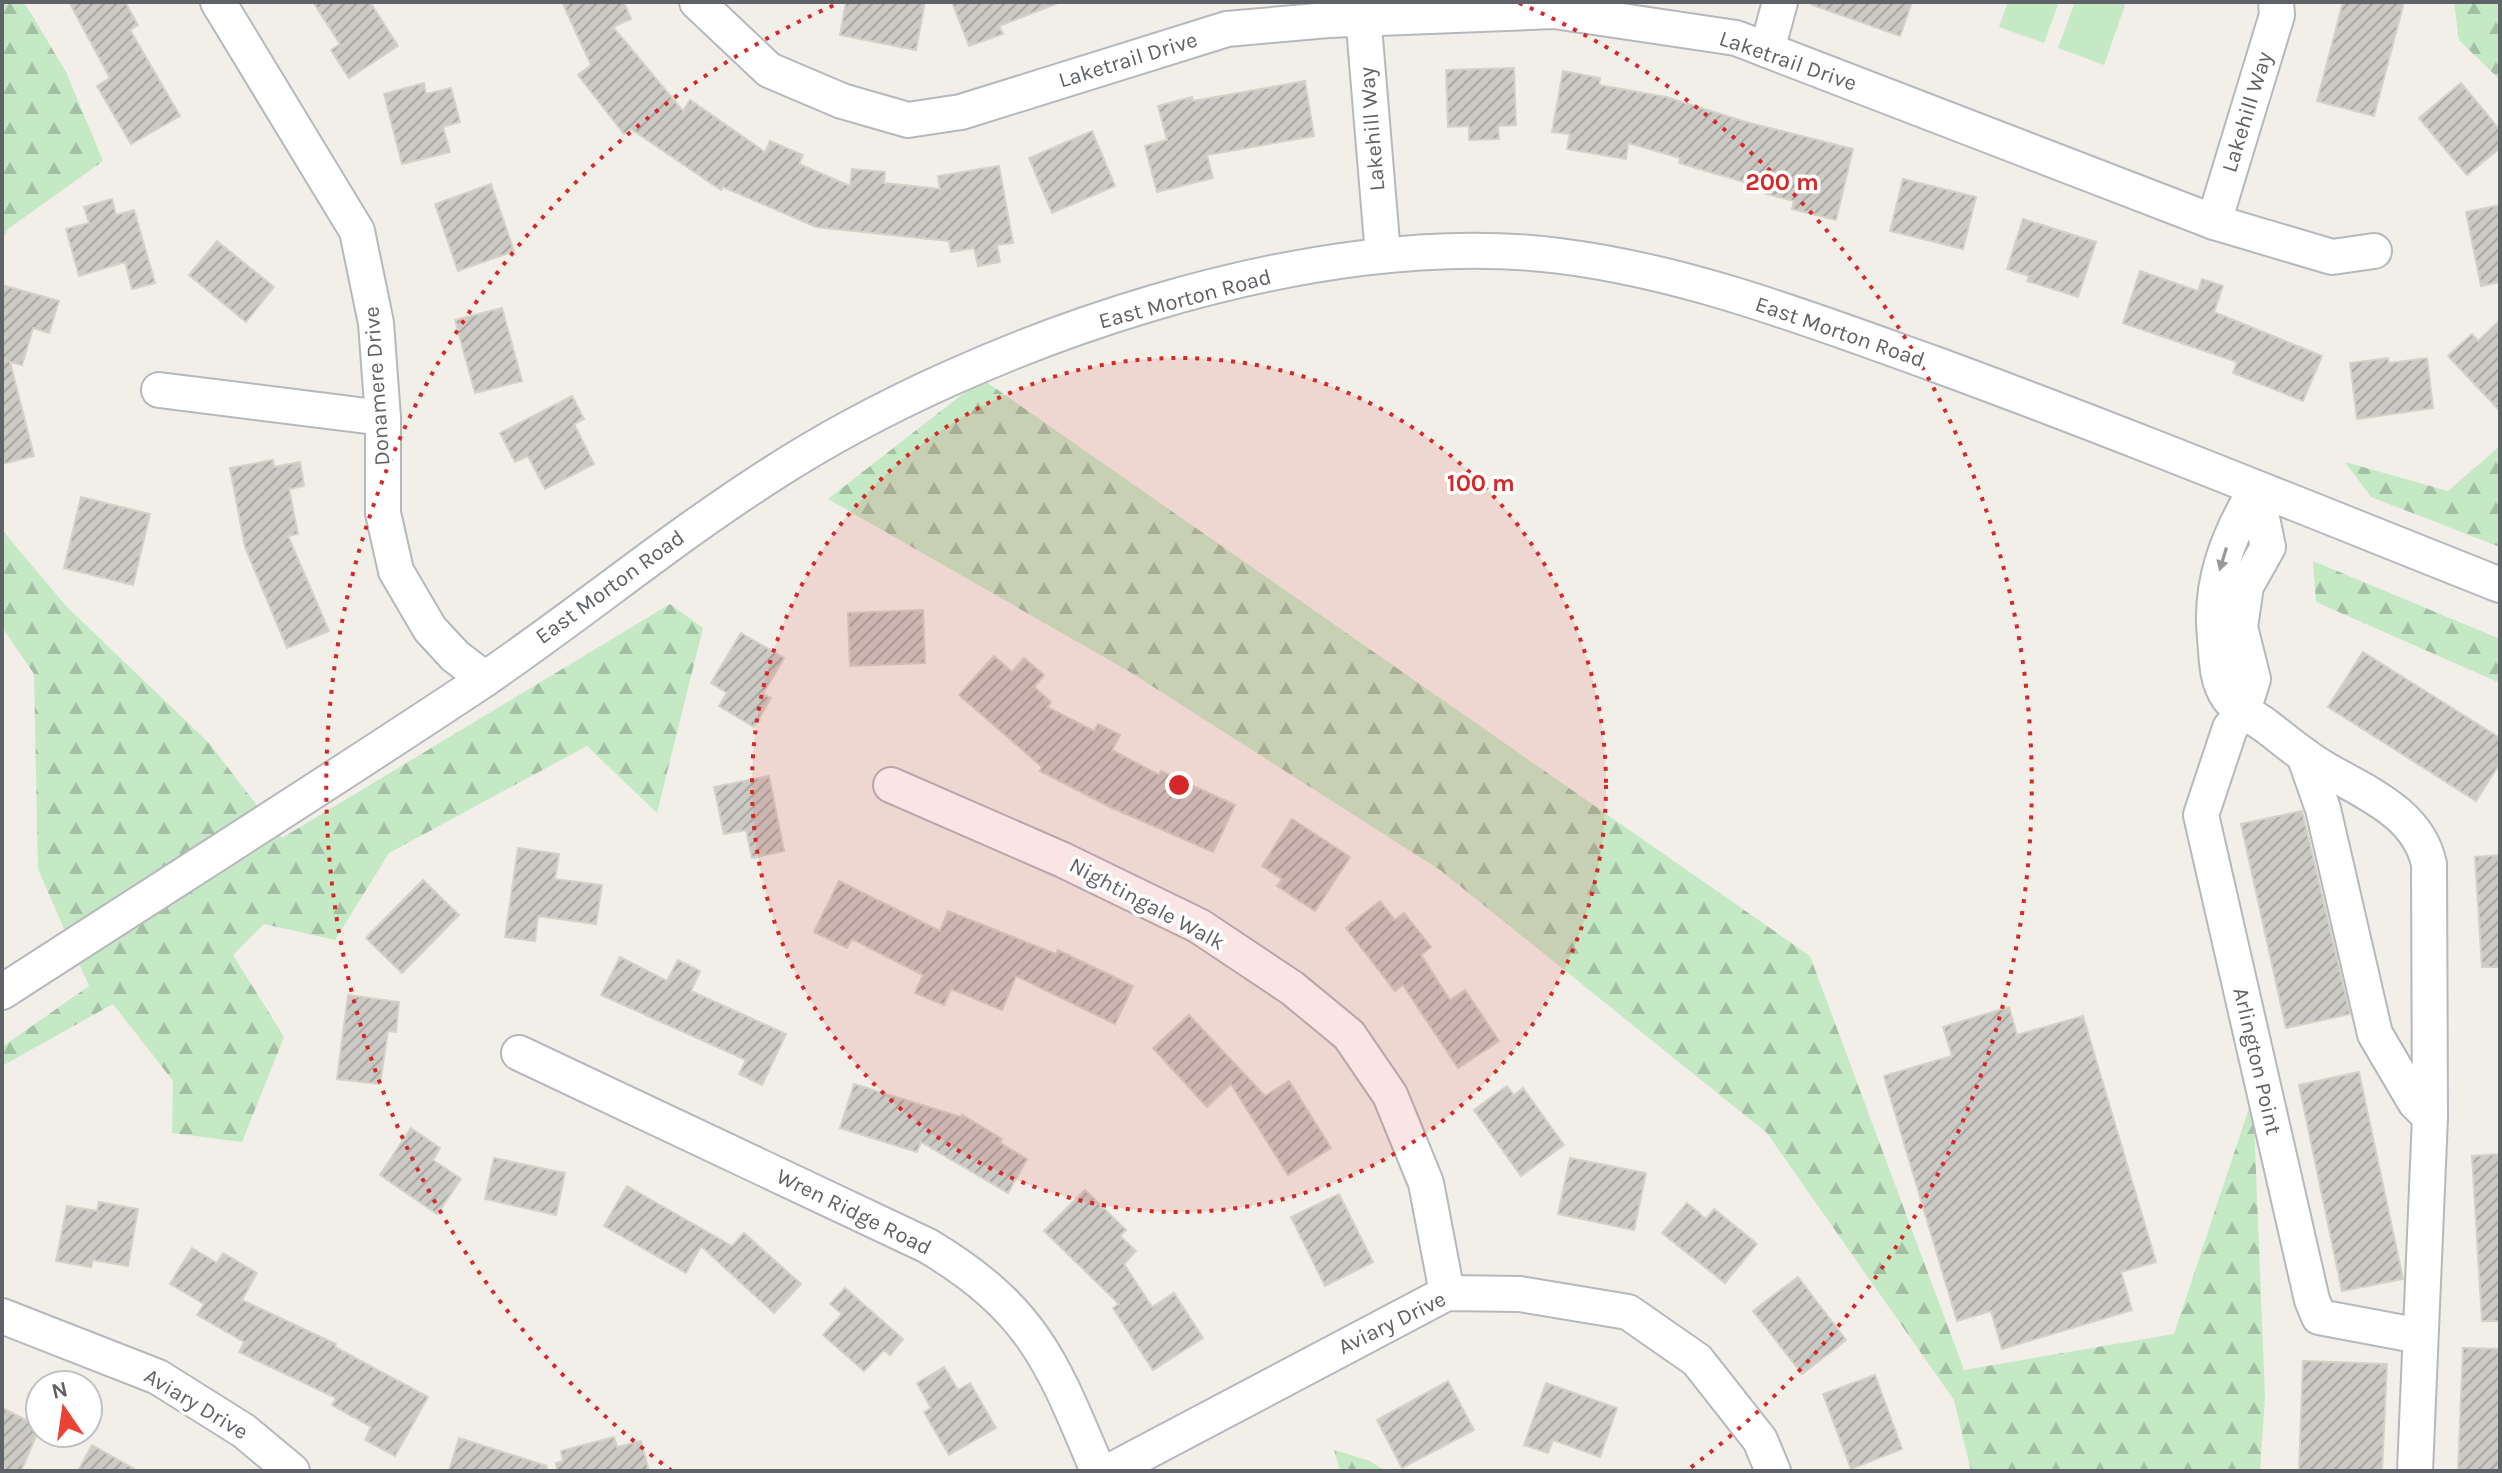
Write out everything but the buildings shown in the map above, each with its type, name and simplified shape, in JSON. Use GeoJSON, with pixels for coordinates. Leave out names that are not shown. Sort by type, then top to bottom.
{"type":"FeatureCollection","features":[{"type":"Feature","properties":{"kind":"street","name":"Donamere Drive"},"geometry":{"type":"LineString","coordinates":[[218,2],[357,231],[376,323],[383,418],[383,513],[396,571],[430,629],[455,656],[485,679]]}},
{"type":"Feature","properties":{"kind":"street","name":"Laketrail Drive"},"geometry":{"type":"LineString","coordinates":[[697,2],[769,70],[842,101],[908,120],[961,112],[1227,29],[1362,10],[1554,11],[1736,38],[2214,222],[2332,257],[2374,251]]}},
{"type":"Feature","properties":{"kind":"street"},"geometry":{"type":"LineString","coordinates":[[1767,50],[1780,2]]}},
{"type":"Feature","properties":{"kind":"street","name":"Lakehill Way"},"geometry":{"type":"LineString","coordinates":[[2214,222],[2277,15],[2276,2]]}},
{"type":"Feature","properties":{"kind":"street","name":"Lakehill Way"},"geometry":{"type":"LineString","coordinates":[[1362,10],[1383,255]]}},
{"type":"Feature","properties":{"kind":"street","name":"East Morton Road"},"geometry":{"type":"LineString","coordinates":[[2,992],[485,679],[657,551],[779,469],[925,390],[1059,334],[1219,285],[1383,255],[1495,251],[1621,266],[1787,311],[1992,385],[2500,585]]}},
{"type":"Feature","properties":{"kind":"street"},"geometry":{"type":"LineString","coordinates":[[159,390],[383,418]]}},
{"type":"Feature","properties":{"kind":"street"},"geometry":{"type":"LineString","coordinates":[[2256,489],[2232,529],[2218,573],[2213,615],[2219,678],[2228,697],[2243,711],[2304,755],[2356,784],[2406,821],[2418,833],[2429,864],[2430,1117],[2415,1471]]}},
{"type":"Feature","properties":{"kind":"street","name":"Arlington Point"},"geometry":{"type":"LineString","coordinates":[[2243,711],[2230,728],[2201,815],[2312,1300],[2319,1317],[2420,1336]]}},
{"type":"Feature","properties":{"kind":"street"},"geometry":{"type":"LineString","coordinates":[[2304,755],[2323,809],[2375,1034],[2415,1102],[2430,1117]]}},
{"type":"Feature","properties":{"kind":"street","name":"Nightingale Walk"},"geometry":{"type":"LineString","coordinates":[[891,785],[1063,860],[1199,926],[1292,988],[1349,1035],[1390,1095],[1426,1183],[1447,1293]]}},
{"type":"Feature","properties":{"kind":"street","name":"Wren Ridge Road"},"geometry":{"type":"LineString","coordinates":[[519,1053],[914,1240],[971,1272],[1011,1307],[1041,1346],[1060,1381],[1098,1471]]}},
{"type":"Feature","properties":{"kind":"street","name":"Aviary Drive"},"geometry":{"type":"LineString","coordinates":[[1110,1471],[1447,1293],[1520,1294],[1628,1312],[1697,1360],[1760,1440],[1773,1471]]}},
{"type":"Feature","properties":{"kind":"street","name":"Aviary Drive"},"geometry":{"type":"LineString","coordinates":[[2,1316],[158,1377],[244,1431],[292,1471]]}},
{"type":"Feature","properties":{"kind":"green space"},"geometry":{"type":"Polygon","coordinates":[[[2,2],[24,2],[66,72],[103,161],[8,229],[2,240],[2,2]]]}},
{"type":"Feature","properties":{"kind":"green space"},"geometry":{"type":"Polygon","coordinates":[[[2008,2],[2059,2],[2044,43],[1999,27],[2008,2]]]}},
{"type":"Feature","properties":{"kind":"green space"},"geometry":{"type":"Polygon","coordinates":[[[2075,2],[2126,2],[2104,65],[2058,48],[2075,2]]]}},
{"type":"Feature","properties":{"kind":"green space"},"geometry":{"type":"Polygon","coordinates":[[[2454,2],[2500,2],[2500,80],[2459,40],[2454,2]]]}},
{"type":"Feature","properties":{"kind":"green space"},"geometry":{"type":"Polygon","coordinates":[[[982,379],[1810,956],[1964,1370],[2174,1334],[2253,1096],[2265,1398],[2260,1471],[1971,1471],[1954,1400],[1767,1133],[1440,870],[1130,672],[828,499],[982,379]]]}},
{"type":"Feature","properties":{"kind":"green space"},"geometry":{"type":"Polygon","coordinates":[[[2500,446],[2500,547],[2371,497],[2345,462],[2448,491],[2500,446]]]}},
{"type":"Feature","properties":{"kind":"green space"},"geometry":{"type":"Polygon","coordinates":[[[2,530],[67,607],[209,743],[282,838],[670,604],[703,628],[657,813],[587,746],[389,853],[335,940],[264,924],[233,955],[284,1037],[242,1142],[172,1133],[173,1081],[113,1004],[2,1066],[2,1047],[89,986],[38,869],[34,674],[2,627],[2,530]]]}},
{"type":"Feature","properties":{"kind":"green space"},"geometry":{"type":"Polygon","coordinates":[[[2313,561],[2500,639],[2500,683],[2316,602],[2313,561]]]}},
{"type":"Feature","properties":{"kind":"green space"},"geometry":{"type":"Polygon","coordinates":[[[1334,1450],[1370,1461],[1385,1471],[1340,1471],[1334,1450]]]}}]}
